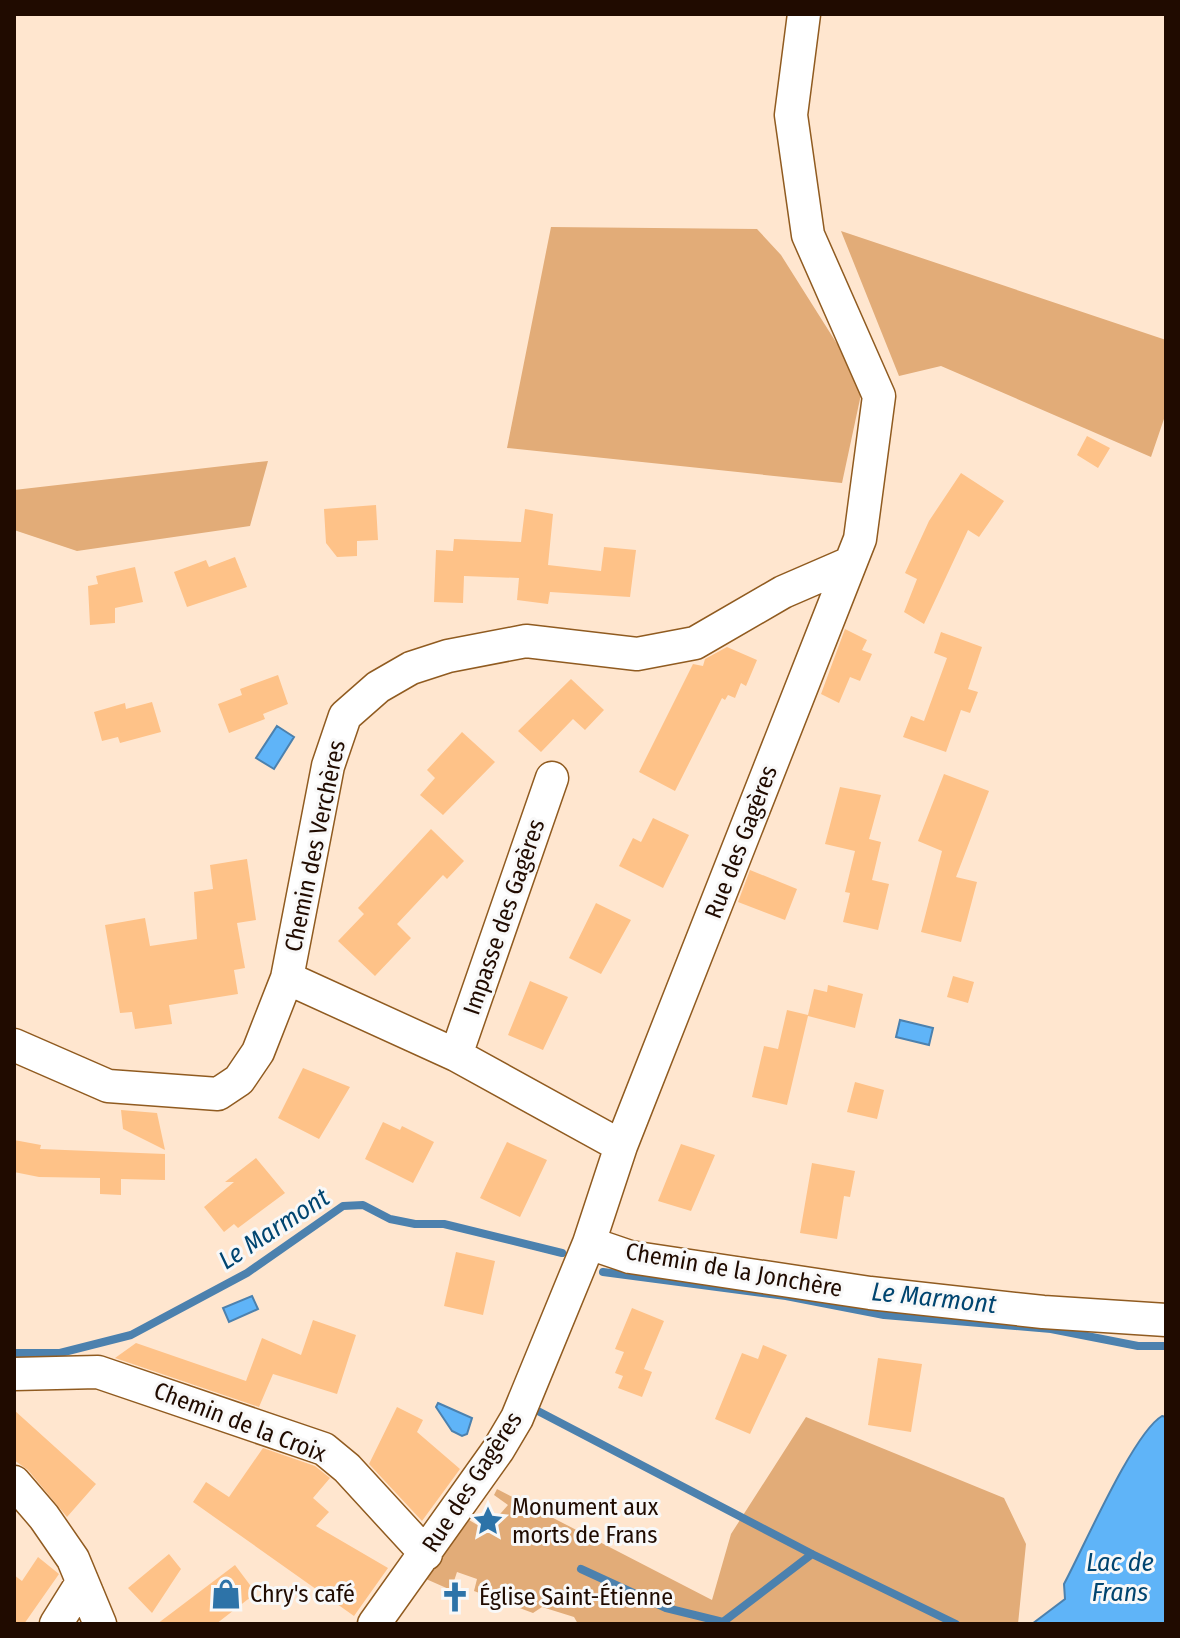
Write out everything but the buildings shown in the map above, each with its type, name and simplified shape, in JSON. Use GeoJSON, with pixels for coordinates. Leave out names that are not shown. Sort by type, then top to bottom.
{"type":"FeatureCollection","features":[{"type":"Feature","properties":{"kind":"street","name":"Rue des Gagères"},"geometry":{"type":"LineString","coordinates":[[374,1624],[426,1554],[517,1418],[589,1243],[621,1146],[860,539],[879,396],[808,235],[791,115],[804,14]]}},
{"type":"Feature","properties":{"kind":"street","name":"Chemin des Verchères"},"geometry":{"type":"LineString","coordinates":[[14,1045],[108,1086],[218,1094],[239,1080],[258,1052],[287,978],[328,766],[345,716],[378,687],[411,668],[448,656],[526,641],[637,654],[695,643],[783,592],[850,563]]}},
{"type":"Feature","properties":{"kind":"street","name":"Impasse des Gagères"},"geometry":{"type":"LineString","coordinates":[[456,1055],[552,778]]}},
{"type":"Feature","properties":{"kind":"street"},"geometry":{"type":"LineString","coordinates":[[287,978],[456,1055],[621,1146]]}},
{"type":"Feature","properties":{"kind":"street","name":"Chemin de la Jonchère"},"geometry":{"type":"LineString","coordinates":[[589,1243],[630,1257],[870,1293],[1043,1312],[1166,1320]]}},
{"type":"Feature","properties":{"kind":"street","name":"Chemin de la Croix"},"geometry":{"type":"LineString","coordinates":[[14,1374],[109,1375],[324,1449],[347,1468],[426,1554]]}},
{"type":"Feature","properties":{"kind":"street"},"geometry":{"type":"LineString","coordinates":[[14,1482],[73,1559],[100,1624]]}},
{"type":"Feature","properties":{"kind":"street"},"geometry":{"type":"LineString","coordinates":[[56,1624],[81,1584]]}},
{"type":"Feature","properties":{"kind":"shaded area"},"geometry":{"type":"Polygon","coordinates":[[[551,227],[757,229],[781,255],[863,385],[842,483],[507,448],[551,227]]]}},
{"type":"Feature","properties":{"kind":"shaded area"},"geometry":{"type":"Polygon","coordinates":[[[841,231],[1166,340],[1166,413],[1151,457],[941,366],[899,376],[841,231]]]}},
{"type":"Feature","properties":{"kind":"shaded area"},"geometry":{"type":"Polygon","coordinates":[[[268,461],[250,526],[77,551],[14,530],[14,490],[268,461]]]}},
{"type":"Feature","properties":{"kind":"shaded area"},"geometry":{"type":"Polygon","coordinates":[[[806,1417],[1004,1498],[1026,1544],[1018,1624],[578,1624],[574,1617],[542,1607],[533,1613],[474,1591],[477,1579],[457,1572],[451,1590],[426,1579],[469,1520],[486,1530],[508,1505],[494,1495],[497,1489],[712,1600],[731,1534],[806,1417]]]}},
{"type":"Feature","properties":{"kind":"water"},"geometry":{"type":"Polygon","coordinates":[[[277,726],[294,737],[274,769],[256,758],[277,726]]]}},
{"type":"Feature","properties":{"kind":"water"},"geometry":{"type":"Polygon","coordinates":[[[900,1020],[933,1028],[929,1045],[896,1037],[900,1020]]]}},
{"type":"Feature","properties":{"kind":"water"},"geometry":{"type":"Polygon","coordinates":[[[252,1296],[258,1309],[229,1322],[223,1308],[252,1296]]]}},
{"type":"Feature","properties":{"kind":"water"},"geometry":{"type":"Polygon","coordinates":[[[438,1403],[472,1418],[467,1434],[462,1436],[452,1431],[436,1407],[438,1403]]]}},
{"type":"Feature","properties":{"kind":"water","name":"Lac de Frans"},"geometry":{"type":"Polygon","coordinates":[[[1162,1416],[1166,1417],[1166,1624],[1032,1624],[1065,1599],[1064,1584],[1109,1493],[1137,1444],[1162,1416]]]}},
{"type":"Feature","properties":{"kind":"waterway","name":"Le Marmont"},"geometry":{"type":"LineString","coordinates":[[14,1353],[60,1353],[131,1335],[247,1273],[343,1206],[363,1205],[390,1219],[415,1224],[444,1224],[562,1253]]}},
{"type":"Feature","properties":{"kind":"waterway","name":"Le Marmont"},"geometry":{"type":"LineString","coordinates":[[603,1272],[786,1296],[884,1315],[1051,1329],[1138,1346],[1166,1346]]}},
{"type":"Feature","properties":{"kind":"waterway"},"geometry":{"type":"LineString","coordinates":[[536,1410],[812,1554],[956,1624]]}},
{"type":"Feature","properties":{"kind":"waterway"},"geometry":{"type":"LineString","coordinates":[[581,1569],[666,1608],[723,1622],[812,1554]]}},
{"type":"Feature","properties":{"kind":"place","name":"Monument aux morts de Frans"},"geometry":{"type":"Point","coordinates":[488,1521]}},
{"type":"Feature","properties":{"kind":"place","name":"Chry's café"},"geometry":{"type":"Point","coordinates":[226,1594]}},
{"type":"Feature","properties":{"kind":"place","name":"Église Saint-Étienne"},"geometry":{"type":"Point","coordinates":[455,1597]}}]}
